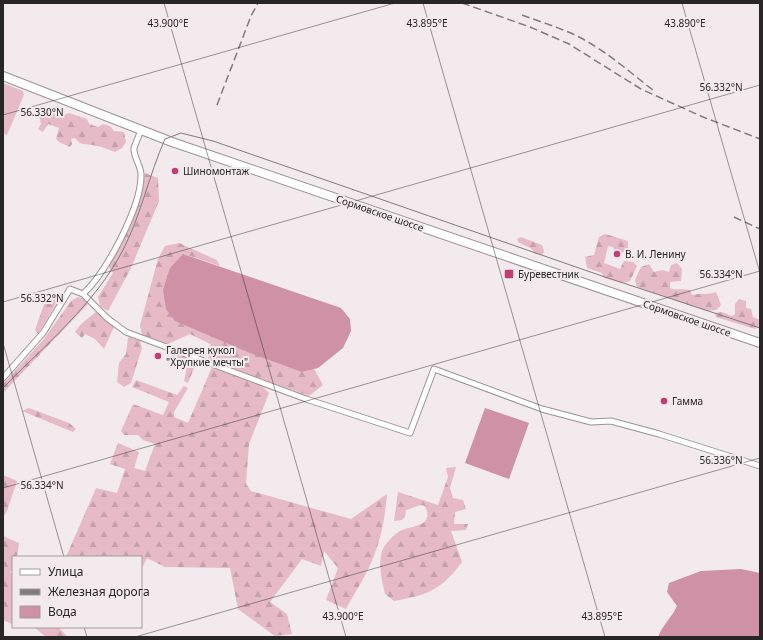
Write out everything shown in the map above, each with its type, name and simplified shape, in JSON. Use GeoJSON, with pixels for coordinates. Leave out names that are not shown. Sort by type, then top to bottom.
{"type":"FeatureCollection","features":[{"type":"Feature","properties":{"kind":"main road","name":"Сормовское шоссе"},"geometry":{"type":"LineString","coordinates":[[3,76],[142,130],[760,343]]}},
{"type":"Feature","properties":{"kind":"street"},"geometry":{"type":"LineString","coordinates":[[83,294],[94,284],[117,247],[136,201],[141,174],[134,149],[142,130]]}},
{"type":"Feature","properties":{"kind":"street"},"geometry":{"type":"LineString","coordinates":[[3,378],[43,333],[70,289],[83,294],[106,318],[126,332],[306,399],[410,433],[434,369],[542,409],[591,422],[611,421],[653,432],[760,466]]}},
{"type":"Feature","properties":{"kind":"green space"},"geometry":{"type":"Polygon","coordinates":[[[3,83],[23,91],[24,95],[7,135],[3,134],[3,83]]]}},
{"type":"Feature","properties":{"kind":"green space"},"geometry":{"type":"Polygon","coordinates":[[[41,107],[62,116],[69,113],[87,119],[89,124],[98,127],[103,124],[110,126],[114,131],[124,132],[126,142],[122,148],[115,152],[99,146],[82,144],[75,138],[71,139],[72,144],[70,147],[56,139],[59,128],[48,124],[43,132],[38,129],[41,124],[37,108],[41,107]]]}},
{"type":"Feature","properties":{"kind":"green space"},"geometry":{"type":"Polygon","coordinates":[[[145,173],[158,178],[159,201],[131,268],[108,311],[100,306],[98,297],[113,273],[108,266],[134,209],[145,173]]]}},
{"type":"Feature","properties":{"kind":"green space"},"geometry":{"type":"Polygon","coordinates":[[[605,234],[628,241],[628,248],[622,253],[615,251],[613,247],[608,246],[604,263],[620,269],[624,261],[633,262],[637,266],[630,281],[622,283],[604,278],[602,273],[587,268],[585,257],[594,255],[599,237],[605,234]]]}},
{"type":"Feature","properties":{"kind":"green space"},"geometry":{"type":"Polygon","coordinates":[[[521,237],[542,245],[544,251],[542,255],[535,254],[532,249],[518,242],[517,239],[521,237]]]}},
{"type":"Feature","properties":{"kind":"green space"},"geometry":{"type":"Polygon","coordinates":[[[179,243],[217,260],[220,266],[184,254],[302,372],[314,369],[323,385],[309,396],[209,360],[208,358],[212,350],[210,344],[190,334],[168,344],[142,335],[140,325],[158,259],[165,246],[179,243]]]}},
{"type":"Feature","properties":{"kind":"green space"},"geometry":{"type":"Polygon","coordinates":[[[677,263],[682,269],[681,281],[670,282],[670,288],[690,290],[692,295],[716,292],[721,305],[716,310],[706,311],[637,287],[635,280],[641,267],[649,264],[654,272],[663,270],[669,272],[671,265],[677,263]]]}},
{"type":"Feature","properties":{"kind":"green space"},"geometry":{"type":"Polygon","coordinates":[[[48,293],[54,294],[57,302],[38,334],[35,330],[48,293]]]}},
{"type":"Feature","properties":{"kind":"green space"},"geometry":{"type":"Polygon","coordinates":[[[78,297],[83,298],[88,304],[3,393],[3,384],[44,339],[71,301],[78,297]]]}},
{"type":"Feature","properties":{"kind":"green space"},"geometry":{"type":"Polygon","coordinates":[[[739,299],[746,301],[746,308],[751,309],[753,317],[760,320],[760,326],[755,329],[716,317],[715,313],[722,312],[732,316],[735,314],[735,304],[739,299]]]}},
{"type":"Feature","properties":{"kind":"green space"},"geometry":{"type":"Polygon","coordinates":[[[97,311],[114,327],[104,349],[95,339],[85,334],[82,338],[75,332],[80,325],[97,311]]]}},
{"type":"Feature","properties":{"kind":"green space"},"geometry":{"type":"Polygon","coordinates":[[[128,337],[140,340],[142,348],[131,383],[124,387],[117,382],[119,363],[126,354],[128,337]]]}},
{"type":"Feature","properties":{"kind":"green space"},"geometry":{"type":"Polygon","coordinates":[[[172,353],[194,360],[196,363],[188,383],[184,381],[188,363],[173,358],[172,353]]]}},
{"type":"Feature","properties":{"kind":"green space"},"geometry":{"type":"Polygon","coordinates":[[[212,367],[260,384],[269,393],[249,444],[246,484],[251,491],[351,519],[387,494],[382,529],[374,555],[365,575],[346,609],[326,600],[338,568],[324,551],[321,566],[302,559],[270,602],[287,614],[292,634],[275,636],[238,609],[230,568],[165,567],[147,558],[142,568],[142,556],[66,556],[96,488],[117,493],[125,469],[110,464],[118,443],[139,452],[134,468],[145,471],[155,444],[143,440],[138,435],[124,435],[121,431],[133,404],[163,415],[169,402],[132,387],[136,380],[177,395],[184,386],[188,388],[174,412],[174,417],[188,423],[212,367]]]}},
{"type":"Feature","properties":{"kind":"green space"},"geometry":{"type":"Polygon","coordinates":[[[29,408],[69,423],[76,429],[73,432],[22,411],[29,408]]]}},
{"type":"Feature","properties":{"kind":"green space"},"geometry":{"type":"Polygon","coordinates":[[[456,467],[450,488],[453,498],[463,500],[466,509],[455,512],[454,524],[468,524],[466,530],[451,531],[462,562],[447,579],[433,590],[394,601],[385,594],[380,567],[382,551],[392,537],[398,532],[421,524],[425,522],[427,518],[425,506],[421,505],[406,510],[405,517],[402,520],[394,521],[398,492],[438,505],[448,477],[446,468],[456,467]]]}},
{"type":"Feature","properties":{"kind":"green space"},"geometry":{"type":"Polygon","coordinates":[[[3,475],[17,481],[7,511],[3,517],[3,475]]]}},
{"type":"Feature","properties":{"kind":"green space"},"geometry":{"type":"Polygon","coordinates":[[[3,536],[19,543],[17,556],[12,556],[12,570],[10,573],[12,573],[12,624],[3,620],[3,536]]]}},
{"type":"Feature","properties":{"kind":"green space"},"geometry":{"type":"Polygon","coordinates":[[[35,628],[59,628],[68,637],[46,637],[35,628]]]}},
{"type":"Feature","properties":{"kind":"water"},"geometry":{"type":"Polygon","coordinates":[[[183,254],[341,308],[350,319],[351,331],[343,348],[318,368],[302,372],[250,353],[175,321],[166,309],[163,290],[170,268],[183,254]]]}},
{"type":"Feature","properties":{"kind":"water"},"geometry":{"type":"Polygon","coordinates":[[[485,408],[529,423],[509,479],[465,463],[485,408]]]}},
{"type":"Feature","properties":{"kind":"water"},"geometry":{"type":"Polygon","coordinates":[[[741,569],[760,573],[760,637],[658,637],[662,628],[677,606],[667,592],[669,583],[701,571],[741,569]]]}},
{"type":"Feature","properties":{"kind":"tram line"},"geometry":{"type":"LineString","coordinates":[[3,388],[84,306],[112,270],[129,237],[165,139],[181,133],[213,141],[602,276],[760,328]]}},
{"type":"Feature","properties":{"kind":"railway"},"geometry":{"type":"LineString","coordinates":[[217,105],[251,16],[258,3]]}},
{"type":"Feature","properties":{"kind":"railway"},"geometry":{"type":"LineString","coordinates":[[462,3],[530,27],[569,44],[641,89],[703,117],[760,139]]}},
{"type":"Feature","properties":{"kind":"railway"},"geometry":{"type":"LineString","coordinates":[[522,15],[579,37],[618,62],[654,91]]}},
{"type":"Feature","properties":{"kind":"railway"},"geometry":{"type":"LineString","coordinates":[[734,217],[760,229]]}},
{"type":"Feature","properties":{"kind":"place","name":"Шиномонтаж"},"geometry":{"type":"Point","coordinates":[175,171]}},
{"type":"Feature","properties":{"kind":"place","name":"В. И. Ленину"},"geometry":{"type":"Point","coordinates":[617,254]}},
{"type":"Feature","properties":{"kind":"place","name":"Буревестник"},"geometry":{"type":"Point","coordinates":[509,274]}},
{"type":"Feature","properties":{"kind":"place","name":"Галерея кукол \"Хрупкие мечты\""},"geometry":{"type":"Point","coordinates":[158,356]}},
{"type":"Feature","properties":{"kind":"place","name":"Гамма"},"geometry":{"type":"Point","coordinates":[664,401]}}]}
